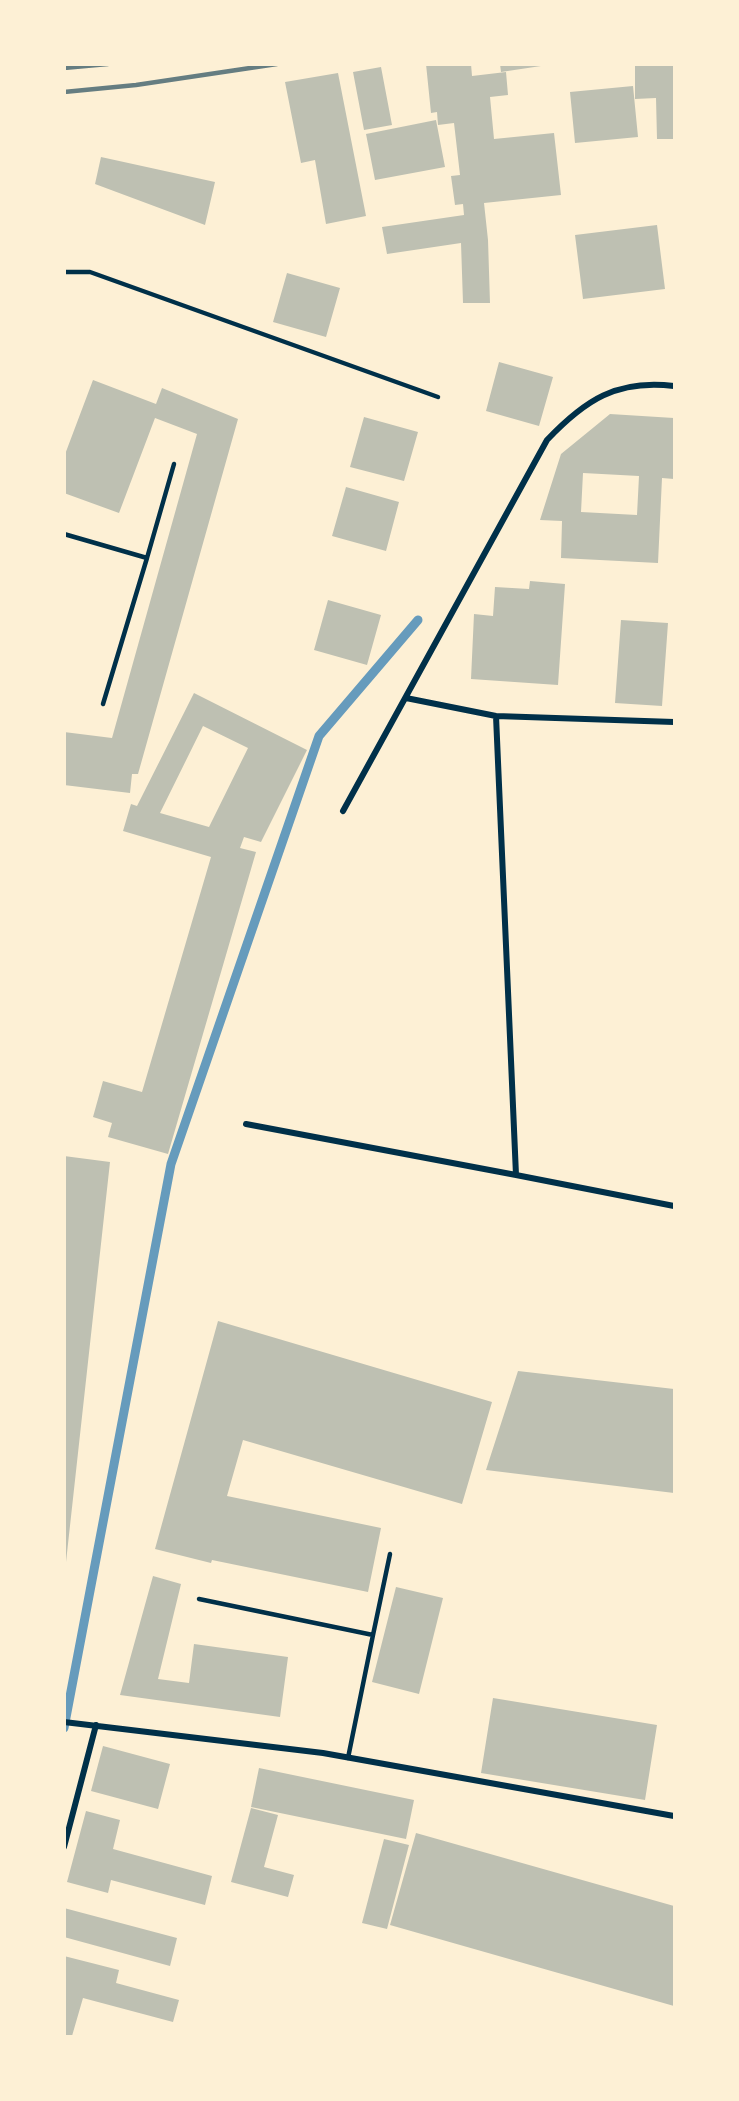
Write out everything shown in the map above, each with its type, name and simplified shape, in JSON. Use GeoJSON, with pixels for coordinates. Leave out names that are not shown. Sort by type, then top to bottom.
{"type":"FeatureCollection","features":[{"type":"Feature","properties":{"kind":"street"},"geometry":{"type":"LineString","coordinates":[[343,811],[547,440],[574,412],[607,392],[657,384],[675,386]]}},
{"type":"Feature","properties":{"kind":"street"},"geometry":{"type":"LineString","coordinates":[[406,698],[496,716],[675,722]]}},
{"type":"Feature","properties":{"kind":"street"},"geometry":{"type":"LineString","coordinates":[[496,716],[516,1175]]}},
{"type":"Feature","properties":{"kind":"street"},"geometry":{"type":"LineString","coordinates":[[246,1124],[675,1206]]}},
{"type":"Feature","properties":{"kind":"street"},"geometry":{"type":"LineString","coordinates":[[64,1722],[348,1758],[675,1816]]}},
{"type":"Feature","properties":{"kind":"street"},"geometry":{"type":"LineString","coordinates":[[64,1847],[96,1725]]}},
{"type":"Feature","properties":{"kind":"lane"},"geometry":{"type":"LineString","coordinates":[[64,272],[90,272],[438,397]]}},
{"type":"Feature","properties":{"kind":"lane"},"geometry":{"type":"LineString","coordinates":[[103,704],[174,464]]}},
{"type":"Feature","properties":{"kind":"lane"},"geometry":{"type":"LineString","coordinates":[[64,534],[147,558]]}},
{"type":"Feature","properties":{"kind":"lane"},"geometry":{"type":"LineString","coordinates":[[348,1758],[390,1554]]}},
{"type":"Feature","properties":{"kind":"lane"},"geometry":{"type":"LineString","coordinates":[[199,1599],[373,1635]]}},
{"type":"Feature","properties":{"kind":"building"},"geometry":{"type":"Polygon","coordinates":[[[426,64],[471,64],[472,76],[506,72],[508,95],[490,97],[494,139],[554,133],[561,195],[484,203],[490,303],[463,303],[461,243],[387,254],[382,227],[464,215],[463,204],[455,205],[451,176],[460,175],[454,123],[438,125],[437,112],[431,113],[426,64]]]}},
{"type":"Feature","properties":{"kind":"building"},"geometry":{"type":"Polygon","coordinates":[[[500,64],[541,64],[541,66],[501,72],[500,64]]]}},
{"type":"Feature","properties":{"kind":"building"},"geometry":{"type":"Polygon","coordinates":[[[635,64],[674,64],[674,139],[657,139],[656,98],[635,99],[635,64]]]}},
{"type":"Feature","properties":{"kind":"building"},"geometry":{"type":"Polygon","coordinates":[[[381,67],[392,125],[364,130],[353,72],[381,67]]]}},
{"type":"Feature","properties":{"kind":"building"},"geometry":{"type":"Polygon","coordinates":[[[338,73],[366,216],[326,224],[315,160],[301,163],[285,82],[338,73]]]}},
{"type":"Feature","properties":{"kind":"building"},"geometry":{"type":"Polygon","coordinates":[[[633,86],[638,137],[575,143],[570,92],[633,86]]]}},
{"type":"Feature","properties":{"kind":"building"},"geometry":{"type":"Polygon","coordinates":[[[436,120],[445,167],[375,180],[366,134],[436,120]]]}},
{"type":"Feature","properties":{"kind":"building"},"geometry":{"type":"Polygon","coordinates":[[[101,157],[215,182],[205,225],[95,184],[101,157]]]}},
{"type":"Feature","properties":{"kind":"building"},"geometry":{"type":"Polygon","coordinates":[[[657,225],[665,289],[583,299],[575,235],[657,225]]]}},
{"type":"Feature","properties":{"kind":"building"},"geometry":{"type":"Polygon","coordinates":[[[287,273],[340,288],[326,337],[273,322],[287,273]]]}},
{"type":"Feature","properties":{"kind":"building"},"geometry":{"type":"Polygon","coordinates":[[[499,362],[553,377],[539,426],[486,411],[499,362]]]}},
{"type":"Feature","properties":{"kind":"building"},"geometry":{"type":"Polygon","coordinates":[[[93,380],[156,404],[162,388],[238,419],[138,774],[132,774],[130,793],[64,785],[64,732],[112,738],[197,434],[155,418],[119,513],[64,493],[64,457],[93,380]]]}},
{"type":"Feature","properties":{"kind":"building"},"geometry":{"type":"Polygon","coordinates":[[[610,414],[674,418],[674,479],[662,478],[658,563],[561,558],[562,521],[540,520],[561,454],[610,414]],[[583,473],[581,512],[637,515],[639,476],[583,473]]]}},
{"type":"Feature","properties":{"kind":"building"},"geometry":{"type":"Polygon","coordinates":[[[364,417],[418,432],[404,481],[350,467],[364,417]]]}},
{"type":"Feature","properties":{"kind":"building"},"geometry":{"type":"Polygon","coordinates":[[[346,487],[399,502],[386,551],[332,536],[346,487]]]}},
{"type":"Feature","properties":{"kind":"building"},"geometry":{"type":"Polygon","coordinates":[[[530,581],[565,584],[558,685],[471,679],[474,614],[493,616],[495,587],[529,589],[530,581]]]}},
{"type":"Feature","properties":{"kind":"building"},"geometry":{"type":"Polygon","coordinates":[[[328,600],[381,615],[367,665],[314,650],[328,600]]]}},
{"type":"Feature","properties":{"kind":"building"},"geometry":{"type":"Polygon","coordinates":[[[621,620],[668,623],[662,706],[615,703],[621,620]]]}},
{"type":"Feature","properties":{"kind":"building"},"geometry":{"type":"Polygon","coordinates":[[[194,693],[307,750],[261,842],[244,837],[240,848],[256,852],[168,1154],[108,1137],[112,1123],[93,1117],[103,1081],[142,1092],[211,857],[123,831],[131,804],[137,806],[194,693]],[[203,726],[160,813],[209,827],[248,748],[203,726]]]}},
{"type":"Feature","properties":{"kind":"building"},"geometry":{"type":"Polygon","coordinates":[[[64,1156],[110,1162],[66,1562],[64,1562],[64,1156]]]}},
{"type":"Feature","properties":{"kind":"building"},"geometry":{"type":"Polygon","coordinates":[[[218,1321],[492,1402],[462,1504],[243,1440],[227,1496],[381,1528],[368,1592],[212,1560],[211,1563],[155,1549],[218,1321]]]}},
{"type":"Feature","properties":{"kind":"building"},"geometry":{"type":"Polygon","coordinates":[[[518,1371],[674,1389],[674,1493],[486,1470],[518,1371]]]}},
{"type":"Feature","properties":{"kind":"building"},"geometry":{"type":"Polygon","coordinates":[[[153,1576],[181,1584],[158,1679],[189,1683],[194,1644],[288,1657],[280,1717],[120,1695],[153,1576]]]}},
{"type":"Feature","properties":{"kind":"building"},"geometry":{"type":"Polygon","coordinates":[[[396,1587],[443,1598],[419,1694],[372,1682],[396,1587]]]}},
{"type":"Feature","properties":{"kind":"building"},"geometry":{"type":"Polygon","coordinates":[[[493,1698],[657,1725],[645,1800],[481,1773],[493,1698]]]}},
{"type":"Feature","properties":{"kind":"building"},"geometry":{"type":"Polygon","coordinates":[[[103,1746],[170,1764],[158,1809],[91,1791],[103,1746]]]}},
{"type":"Feature","properties":{"kind":"building"},"geometry":{"type":"Polygon","coordinates":[[[259,1768],[414,1800],[406,1839],[251,1807],[259,1768]]]}},
{"type":"Feature","properties":{"kind":"building"},"geometry":{"type":"Polygon","coordinates":[[[251,1808],[278,1815],[264,1867],[294,1875],[288,1897],[231,1882],[251,1808]]]}},
{"type":"Feature","properties":{"kind":"building"},"geometry":{"type":"Polygon","coordinates":[[[86,1811],[120,1820],[113,1849],[212,1876],[205,1905],[111,1880],[108,1893],[67,1882],[86,1811]]]}},
{"type":"Feature","properties":{"kind":"building"},"geometry":{"type":"Polygon","coordinates":[[[416,1833],[674,1906],[674,2006],[390,1925],[416,1833]]]}},
{"type":"Feature","properties":{"kind":"building"},"geometry":{"type":"Polygon","coordinates":[[[384,1839],[409,1845],[387,1929],[362,1923],[384,1839]]]}},
{"type":"Feature","properties":{"kind":"building"},"geometry":{"type":"Polygon","coordinates":[[[64,1908],[177,1938],[170,1966],[64,1937],[64,1908]]]}},
{"type":"Feature","properties":{"kind":"building"},"geometry":{"type":"Polygon","coordinates":[[[64,1956],[119,1970],[116,1983],[179,2000],[173,2022],[83,1998],[72,2036],[64,2036],[64,1956]]]}},
{"type":"Feature","properties":{"kind":"waterway"},"geometry":{"type":"LineString","coordinates":[[64,1728],[171,1164],[319,736],[418,620]]}},
{"type":"Feature","properties":{"kind":"railway"},"geometry":{"type":"LineString","coordinates":[[64,68],[108,64]]}},
{"type":"Feature","properties":{"kind":"railway"},"geometry":{"type":"LineString","coordinates":[[64,92],[136,85],[277,64]]}}]}
